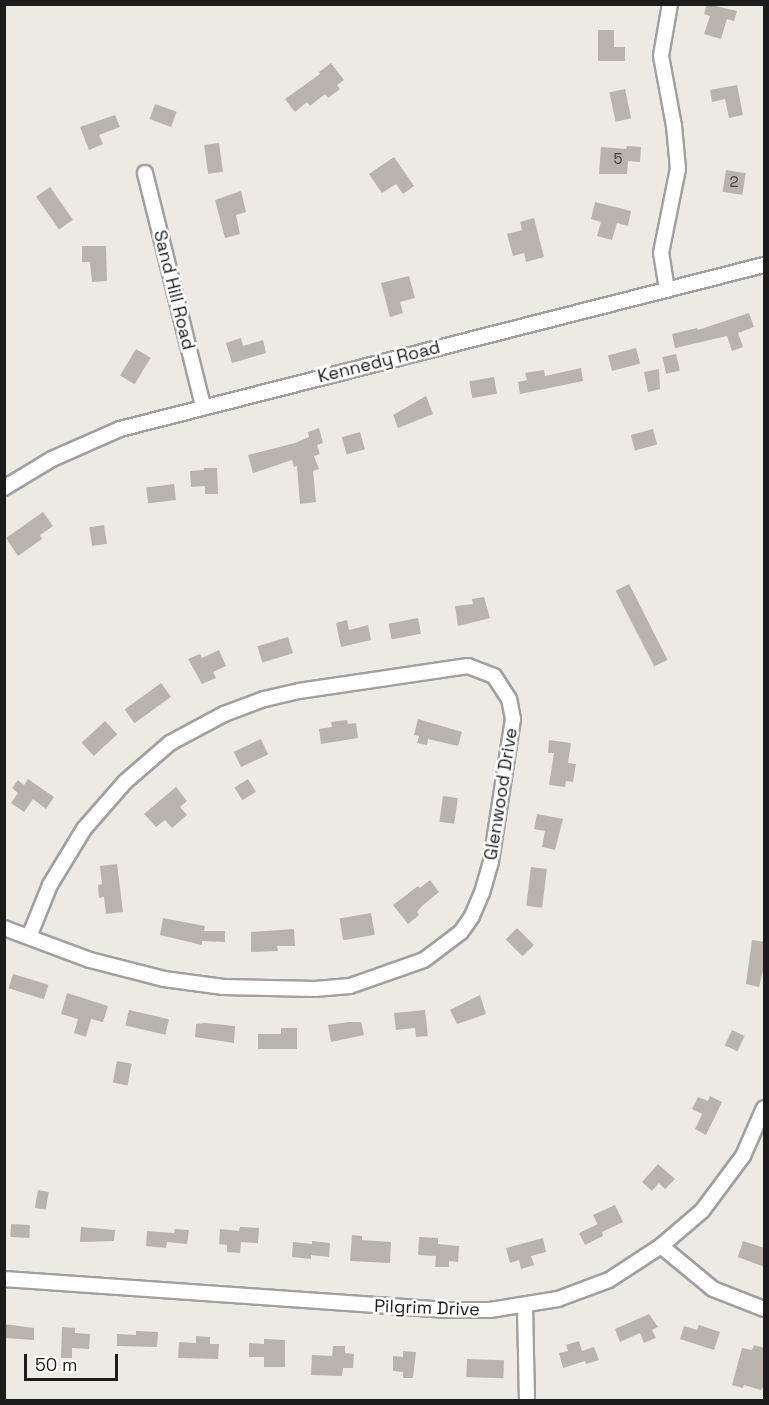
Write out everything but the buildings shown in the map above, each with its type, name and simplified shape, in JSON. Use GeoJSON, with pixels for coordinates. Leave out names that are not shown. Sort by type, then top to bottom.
{"type":"FeatureCollection","features":[{"type":"Feature","properties":{"kind":"street"},"geometry":{"type":"LineString","coordinates":[[667,290],[661,253],[678,169],[674,126],[661,56],[670,4]]}},
{"type":"Feature","properties":{"kind":"street","name":"Sand Hill Road"},"geometry":{"type":"LineString","coordinates":[[145,173],[203,406]]}},
{"type":"Feature","properties":{"kind":"street","name":"Kennedy Road"},"geometry":{"type":"LineString","coordinates":[[4,488],[52,459],[120,429],[203,406],[765,266]]}},
{"type":"Feature","properties":{"kind":"street","name":"Glenwood Drive"},"geometry":{"type":"LineString","coordinates":[[4,928],[90,960],[164,979],[223,987],[315,989],[350,986],[424,960],[461,932],[472,916],[482,893],[491,861],[513,719],[509,699],[494,676],[468,666],[299,691],[264,699],[224,714],[170,743],[125,782],[84,829],[50,885],[29,937]]}},
{"type":"Feature","properties":{"kind":"street","name":"Pilgrim Drive"},"geometry":{"type":"LineString","coordinates":[[4,1279],[444,1310],[490,1310],[558,1299],[609,1280],[661,1246],[702,1211],[743,1156],[765,1108]]}},
{"type":"Feature","properties":{"kind":"street"},"geometry":{"type":"LineString","coordinates":[[661,1246],[713,1289],[765,1309]]}},
{"type":"Feature","properties":{"kind":"street"},"geometry":{"type":"LineString","coordinates":[[525,1306],[527,1401]]}}]}
